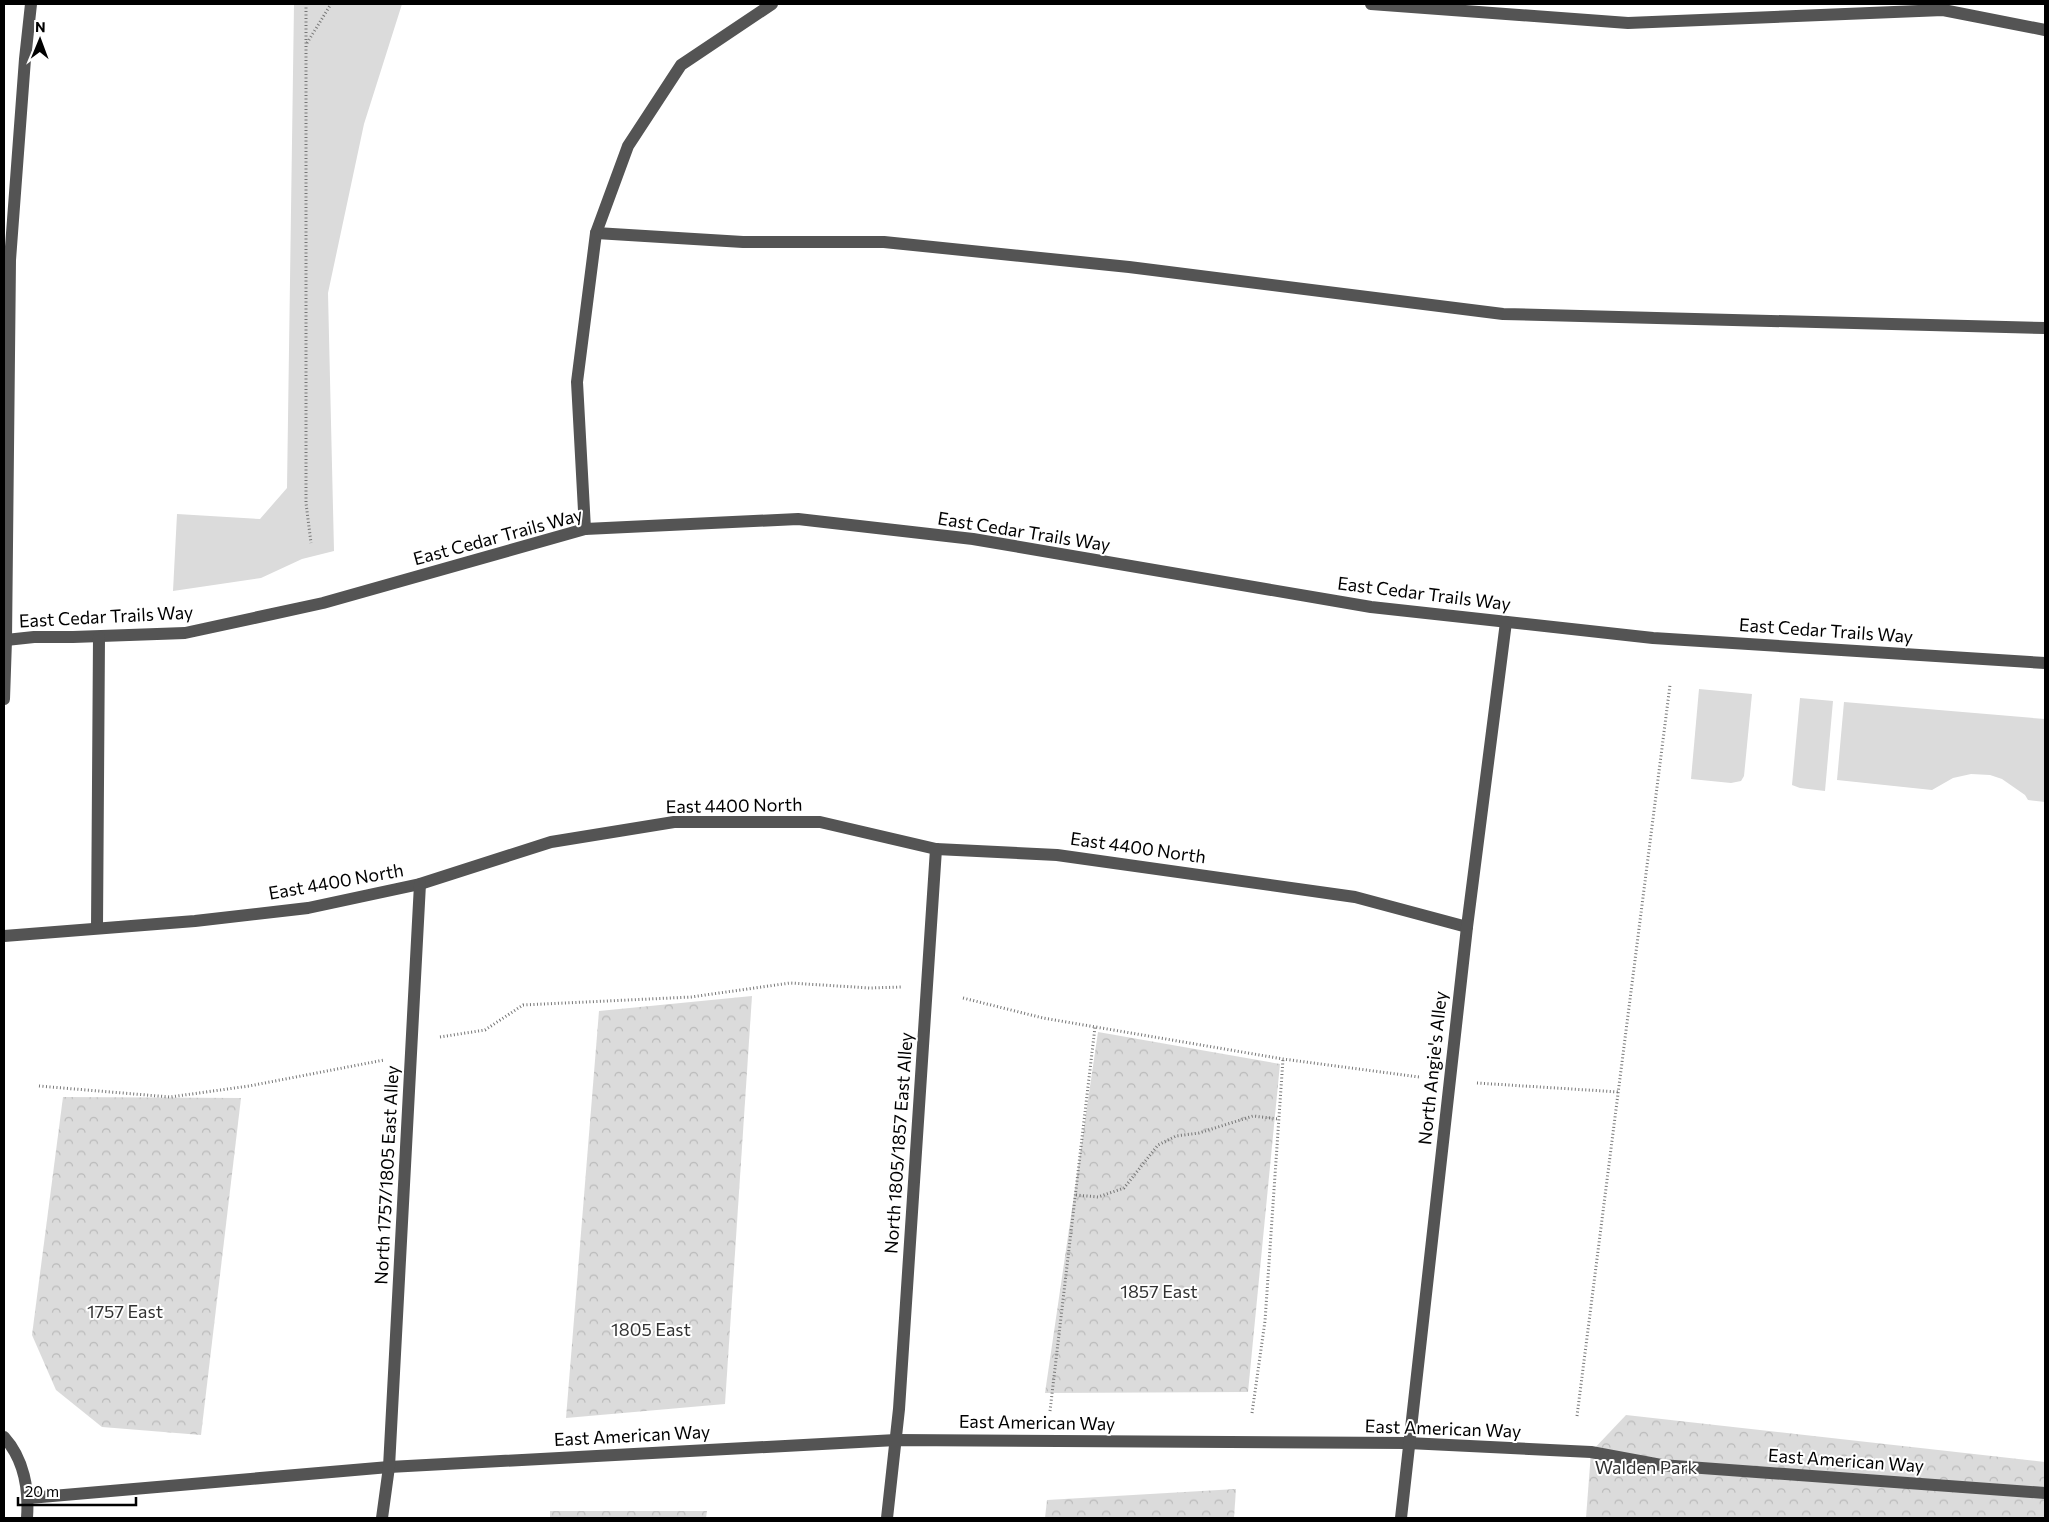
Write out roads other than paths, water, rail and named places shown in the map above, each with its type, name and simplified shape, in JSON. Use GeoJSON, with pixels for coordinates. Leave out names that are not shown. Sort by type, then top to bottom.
{"type":"FeatureCollection","features":[{"type":"Feature","properties":{"kind":"street"},"geometry":{"type":"LineString","coordinates":[[4,699],[10,260],[31,4]]}},
{"type":"Feature","properties":{"kind":"street"},"geometry":{"type":"LineString","coordinates":[[585,530],[577,382],[596,233],[628,146],[681,65],[772,4]]}},
{"type":"Feature","properties":{"kind":"street"},"geometry":{"type":"LineString","coordinates":[[1371,4],[1628,23],[1943,7],[2045,30]]}},
{"type":"Feature","properties":{"kind":"street"},"geometry":{"type":"LineString","coordinates":[[596,233],[743,242],[884,242],[1138,268],[1503,314],[2045,328]]}},
{"type":"Feature","properties":{"kind":"street","name":"East Cedar Trails Way"},"geometry":{"type":"LineString","coordinates":[[6,640],[34,637],[185,633],[323,603],[585,530],[798,520],[973,540],[1371,607],[1652,638],[2045,663]]}},
{"type":"Feature","properties":{"kind":"street","name":"North Angie's Alley"},"geometry":{"type":"LineString","coordinates":[[1401,1518],[1466,927],[1506,622]]}},
{"type":"Feature","properties":{"kind":"street"},"geometry":{"type":"LineString","coordinates":[[97,928],[99,636]]}},
{"type":"Feature","properties":{"kind":"street","name":"East 4400 North"},"geometry":{"type":"LineString","coordinates":[[4,936],[195,921],[308,908],[420,884],[551,842],[674,822],[820,822],[936,849],[1057,855],[1210,875],[1355,897],[1466,927]]}},
{"type":"Feature","properties":{"kind":"street","name":"North 1805/1857 East Alley"},"geometry":{"type":"LineString","coordinates":[[887,1518],[896,1440],[936,849]]}},
{"type":"Feature","properties":{"kind":"street","name":"North 1757/1805 East Alley"},"geometry":{"type":"LineString","coordinates":[[382,1518],[389,1467],[420,884]]}},
{"type":"Feature","properties":{"kind":"street"},"geometry":{"type":"LineString","coordinates":[[4,1437],[22,1467],[29,1498],[27,1518]]}},
{"type":"Feature","properties":{"kind":"street","name":"East American Way"},"geometry":{"type":"LineString","coordinates":[[29,1498],[389,1467],[896,1440],[1408,1444],[1591,1452],[1660,1466],[2045,1493]]}},
{"type":"Feature","properties":{"kind":"park label","name":"1857 East"},"geometry":{"type":"Point","coordinates":[1159,1292]}},
{"type":"Feature","properties":{"kind":"park label","name":"1757 East"},"geometry":{"type":"Point","coordinates":[125,1312]}},
{"type":"Feature","properties":{"kind":"park label","name":"1805 East"},"geometry":{"type":"Point","coordinates":[651,1330]}},
{"type":"Feature","properties":{"kind":"park label","name":"Walden Park"},"geometry":{"type":"Point","coordinates":[1646,1468]}}]}
